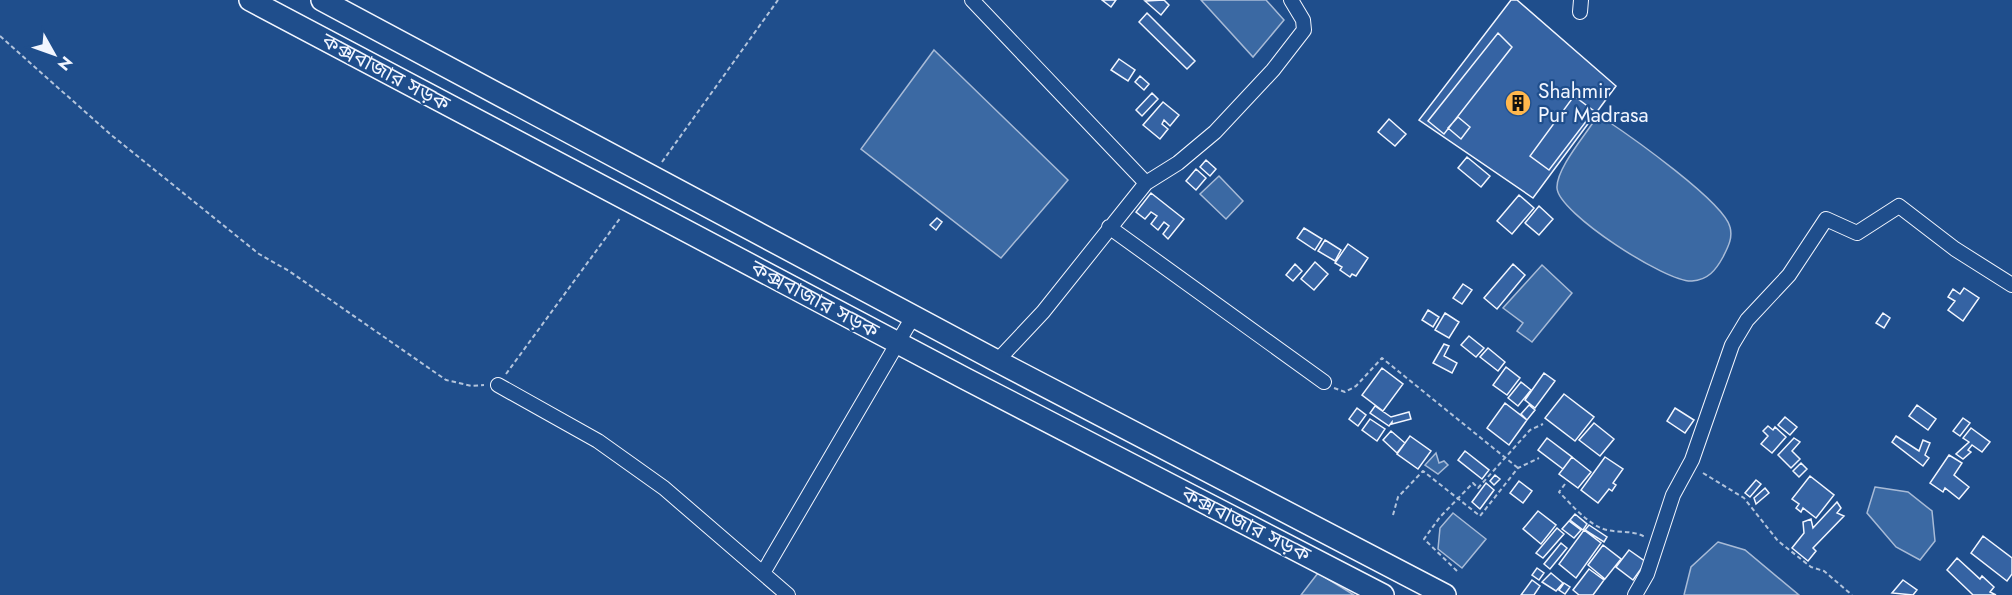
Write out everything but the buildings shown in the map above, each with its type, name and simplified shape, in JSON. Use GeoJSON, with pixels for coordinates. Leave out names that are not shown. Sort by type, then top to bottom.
{"type":"FeatureCollection","features":[{"type":"Feature","properties":{"kind":"highway","name":"কক্সবাজার সড়ক"},"geometry":{"type":"LineString","coordinates":[[250,0],[899,344],[1383,595]]}},
{"type":"Feature","properties":{"kind":"highway","name":"কক্সবাজার সড়ক"},"geometry":{"type":"LineString","coordinates":[[322,0],[997,361],[1446,595]]}},
{"type":"Feature","properties":{"kind":"street"},"geometry":{"type":"LineString","coordinates":[[972,0],[1146,183]]}},
{"type":"Feature","properties":{"kind":"street"},"geometry":{"type":"LineString","coordinates":[[997,361],[1043,312],[1146,183],[1178,163],[1215,132],[1273,70],[1304,30],[1297,6],[1291,0]]}},
{"type":"Feature","properties":{"kind":"street"},"geometry":{"type":"LineString","coordinates":[[1635,595],[1647,574],[1673,495],[1692,460],[1732,345],[1747,320],[1789,274],[1826,219],[1857,233],[1899,206],[1955,249],[2012,285]]}},
{"type":"Feature","properties":{"kind":"street"},"geometry":{"type":"LineString","coordinates":[[1109,228],[1324,382]]}},
{"type":"Feature","properties":{"kind":"street"},"geometry":{"type":"LineString","coordinates":[[763,573],[914,315]]}},
{"type":"Feature","properties":{"kind":"street"},"geometry":{"type":"LineString","coordinates":[[498,385],[597,441],[664,488],[788,595]]}},
{"type":"Feature","properties":{"kind":"path"},"geometry":{"type":"LineString","coordinates":[[0,36],[110,134],[259,254],[289,271],[446,380],[472,386],[498,385]]}},
{"type":"Feature","properties":{"kind":"path"},"geometry":{"type":"LineString","coordinates":[[1324,382],[1345,392],[1356,386],[1382,358],[1518,468]]}},
{"type":"Feature","properties":{"kind":"path"},"geometry":{"type":"LineString","coordinates":[[1457,571],[1424,539],[1473,483],[1478,488],[1503,457],[1530,430],[1543,424]]}},
{"type":"Feature","properties":{"kind":"path"},"geometry":{"type":"LineString","coordinates":[[1393,515],[1398,497],[1424,471],[1480,516],[1518,468],[1539,458]]}},
{"type":"Feature","properties":{"kind":"path"},"geometry":{"type":"LineString","coordinates":[[1703,473],[1744,498],[1778,541],[1811,567],[1824,571],[1852,595]]}},
{"type":"Feature","properties":{"kind":"path"},"geometry":{"type":"LineString","coordinates":[[1565,484],[1559,492],[1584,516],[1605,530],[1641,535],[1656,547]]}},
{"type":"Feature","properties":{"kind":"water"},"geometry":{"type":"Polygon","coordinates":[[[1201,0],[1266,0],[1284,20],[1253,57],[1201,0]]]}},
{"type":"Feature","properties":{"kind":"water"},"geometry":{"type":"Polygon","coordinates":[[[934,50],[1068,180],[1001,258],[861,149],[934,50]]]}},
{"type":"Feature","properties":{"kind":"water"},"geometry":{"type":"Polygon","coordinates":[[[1606,120],[1675,170],[1724,216],[1730,227],[1730,242],[1711,274],[1692,281],[1679,279],[1660,271],[1594,229],[1562,199],[1557,188],[1565,164],[1592,124],[1606,120]]]}},
{"type":"Feature","properties":{"kind":"water"},"geometry":{"type":"Polygon","coordinates":[[[1219,176],[1243,201],[1226,219],[1200,194],[1219,176]]]}},
{"type":"Feature","properties":{"kind":"water"},"geometry":{"type":"Polygon","coordinates":[[[1542,265],[1572,293],[1532,342],[1517,331],[1523,323],[1503,308],[1542,265]]]}},
{"type":"Feature","properties":{"kind":"water"},"geometry":{"type":"Polygon","coordinates":[[[1436,453],[1439,463],[1444,461],[1448,465],[1438,474],[1425,465],[1436,453]]]}},
{"type":"Feature","properties":{"kind":"water"},"geometry":{"type":"Polygon","coordinates":[[[1875,487],[1908,492],[1932,511],[1935,541],[1920,560],[1896,547],[1867,513],[1875,487]]]}},
{"type":"Feature","properties":{"kind":"water"},"geometry":{"type":"Polygon","coordinates":[[[1453,513],[1486,539],[1462,568],[1438,549],[1440,528],[1453,513]]]}},
{"type":"Feature","properties":{"kind":"water"},"geometry":{"type":"Polygon","coordinates":[[[1718,542],[1745,550],[1799,595],[1684,595],[1691,567],[1718,542]]]}},
{"type":"Feature","properties":{"kind":"water"},"geometry":{"type":"Polygon","coordinates":[[[1318,573],[1354,595],[1301,595],[1318,573]]]}},
{"type":"Feature","properties":{"kind":"place","name":"Shahmir Pur Madrasa"},"geometry":{"type":"Point","coordinates":[1518,103]}}]}
